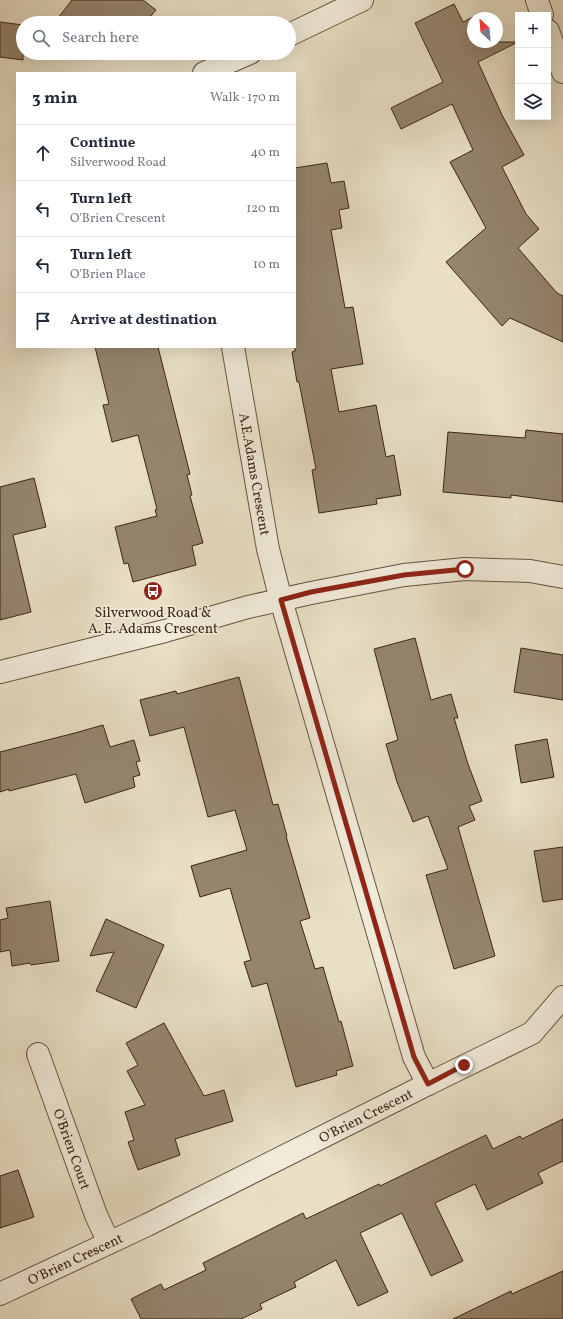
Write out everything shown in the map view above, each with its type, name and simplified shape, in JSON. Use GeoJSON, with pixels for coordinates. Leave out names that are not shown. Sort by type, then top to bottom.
{"type":"FeatureCollection","features":[{"type":"Feature","properties":{"kind":"street"},"geometry":{"type":"LineString","coordinates":[[296,32],[362,0]]}},
{"type":"Feature","properties":{"kind":"street"},"geometry":{"type":"LineString","coordinates":[[537,0],[541,12]]}},
{"type":"Feature","properties":{"kind":"street"},"geometry":{"type":"LineString","coordinates":[[551,38],[563,72]]}},
{"type":"Feature","properties":{"kind":"street"},"geometry":{"type":"LineString","coordinates":[[206,72],[234,60]]}},
{"type":"Feature","properties":{"kind":"street","name":"A.E.Adams Crescent"},"geometry":{"type":"LineString","coordinates":[[233,348],[268,549],[281,600]]}},
{"type":"Feature","properties":{"kind":"street"},"geometry":{"type":"LineString","coordinates":[[0,672],[165,631],[248,607],[311,592],[404,575],[465,569],[530,571],[563,577]]}},
{"type":"Feature","properties":{"kind":"street","name":"O'Brien Crescent"},"geometry":{"type":"LineString","coordinates":[[0,1294],[109,1243],[428,1084],[414,1057],[281,600]]}},
{"type":"Feature","properties":{"kind":"street"},"geometry":{"type":"LineString","coordinates":[[428,1084],[532,1033],[563,996]]}},
{"type":"Feature","properties":{"kind":"street","name":"O'Brien Court"},"geometry":{"type":"LineString","coordinates":[[38,1054],[96,1215],[109,1243]]}},
{"type":"Feature","properties":{"kind":"building"},"geometry":{"type":"Polygon","coordinates":[[[72,0],[143,0],[156,10],[151,16],[59,16],[72,0]]]}},
{"type":"Feature","properties":{"kind":"building"},"geometry":{"type":"Polygon","coordinates":[[[454,4],[463,22],[467,20],[467,48],[503,48],[503,42],[515,42],[515,44],[478,62],[502,115],[524,155],[502,167],[526,214],[539,229],[518,248],[557,293],[563,296],[563,342],[510,318],[502,326],[446,262],[486,228],[450,162],[473,150],[452,104],[401,129],[391,108],[443,82],[415,23],[454,4]]]}},
{"type":"Feature","properties":{"kind":"building"},"geometry":{"type":"Polygon","coordinates":[[[0,22],[16,24],[16,59],[0,57],[0,22]]]}},
{"type":"Feature","properties":{"kind":"building"},"geometry":{"type":"Polygon","coordinates":[[[327,163],[331,183],[344,181],[349,208],[339,210],[342,228],[331,230],[345,308],[353,307],[363,364],[331,369],[339,412],[376,405],[386,457],[394,455],[401,495],[376,499],[377,504],[319,513],[312,470],[316,469],[292,352],[295,351],[296,348],[296,168],[327,163]]]}},
{"type":"Feature","properties":{"kind":"building"},"geometry":{"type":"Polygon","coordinates":[[[95,348],[158,348],[190,474],[187,475],[192,495],[190,496],[203,543],[192,546],[196,565],[133,582],[128,563],[124,564],[115,527],[157,516],[155,510],[157,509],[138,435],[112,442],[103,405],[109,404],[95,348]]]}},
{"type":"Feature","properties":{"kind":"building"},"geometry":{"type":"Polygon","coordinates":[[[526,430],[563,434],[563,502],[511,495],[511,498],[443,492],[448,432],[525,438],[526,430]]]}},
{"type":"Feature","properties":{"kind":"building"},"geometry":{"type":"Polygon","coordinates":[[[34,478],[46,527],[13,535],[31,612],[0,620],[0,487],[34,478]]]}},
{"type":"Feature","properties":{"kind":"building"},"geometry":{"type":"Polygon","coordinates":[[[415,638],[431,700],[451,694],[458,718],[454,718],[468,764],[482,801],[469,806],[475,820],[458,827],[495,956],[454,969],[426,875],[448,869],[428,816],[413,822],[397,782],[386,744],[398,740],[374,649],[415,638]]]}},
{"type":"Feature","properties":{"kind":"building"},"geometry":{"type":"Polygon","coordinates":[[[521,648],[563,655],[563,700],[514,692],[521,648]]]}},
{"type":"Feature","properties":{"kind":"building"},"geometry":{"type":"Polygon","coordinates":[[[239,677],[273,805],[278,804],[310,918],[300,921],[315,969],[323,967],[339,1022],[341,1021],[353,1066],[336,1071],[337,1075],[296,1087],[267,983],[252,987],[244,962],[251,960],[230,888],[200,897],[191,866],[247,850],[235,810],[208,817],[184,727],[150,736],[140,700],[176,691],[177,694],[239,677]]]}},
{"type":"Feature","properties":{"kind":"building"},"geometry":{"type":"Polygon","coordinates":[[[103,725],[110,747],[134,740],[140,761],[136,762],[140,775],[133,777],[135,787],[85,803],[76,774],[0,792],[0,752],[103,725]]]}},
{"type":"Feature","properties":{"kind":"building"},"geometry":{"type":"Polygon","coordinates":[[[547,739],[554,777],[521,783],[515,745],[547,739]]]}},
{"type":"Feature","properties":{"kind":"building"},"geometry":{"type":"Polygon","coordinates":[[[563,847],[563,899],[543,902],[534,851],[563,847]]]}},
{"type":"Feature","properties":{"kind":"building"},"geometry":{"type":"Polygon","coordinates":[[[50,901],[59,961],[12,966],[10,950],[0,952],[0,920],[8,918],[6,908],[50,901]]]}},
{"type":"Feature","properties":{"kind":"building"},"geometry":{"type":"Polygon","coordinates":[[[106,919],[164,945],[136,1008],[96,991],[114,952],[90,956],[106,919]]]}},
{"type":"Feature","properties":{"kind":"building"},"geometry":{"type":"Polygon","coordinates":[[[164,1023],[204,1096],[224,1090],[233,1121],[175,1139],[180,1155],[138,1170],[128,1142],[134,1140],[125,1112],[145,1105],[127,1071],[138,1065],[126,1043],[164,1023]]]}},
{"type":"Feature","properties":{"kind":"building"},"geometry":{"type":"Polygon","coordinates":[[[563,1119],[563,1161],[538,1173],[543,1183],[487,1210],[475,1184],[435,1203],[463,1261],[431,1276],[402,1213],[360,1233],[388,1292],[358,1306],[336,1260],[294,1282],[296,1287],[260,1304],[262,1309],[241,1319],[141,1319],[131,1299],[161,1284],[164,1290],[206,1270],[203,1263],[303,1213],[306,1219],[379,1184],[380,1186],[486,1135],[493,1149],[520,1136],[522,1139],[563,1119]]]}},
{"type":"Feature","properties":{"kind":"building"},"geometry":{"type":"Polygon","coordinates":[[[18,1170],[34,1217],[0,1228],[0,1176],[18,1170]]]}},
{"type":"Feature","properties":{"kind":"building"},"geometry":{"type":"Polygon","coordinates":[[[563,1271],[563,1319],[453,1319],[511,1291],[512,1294],[563,1271]]]}},
{"type":"Feature","properties":{"kind":"place","name":"Silverwood Road & A. E. Adams Crescent"},"geometry":{"type":"Point","coordinates":[153,591]}},
{"type":"Feature","properties":{"kind":"route"},"geometry":{"type":"LineString","coordinates":[[464,1065],[428,1084],[414,1057],[281,600],[311,592],[404,575],[465,569]]}}]}
